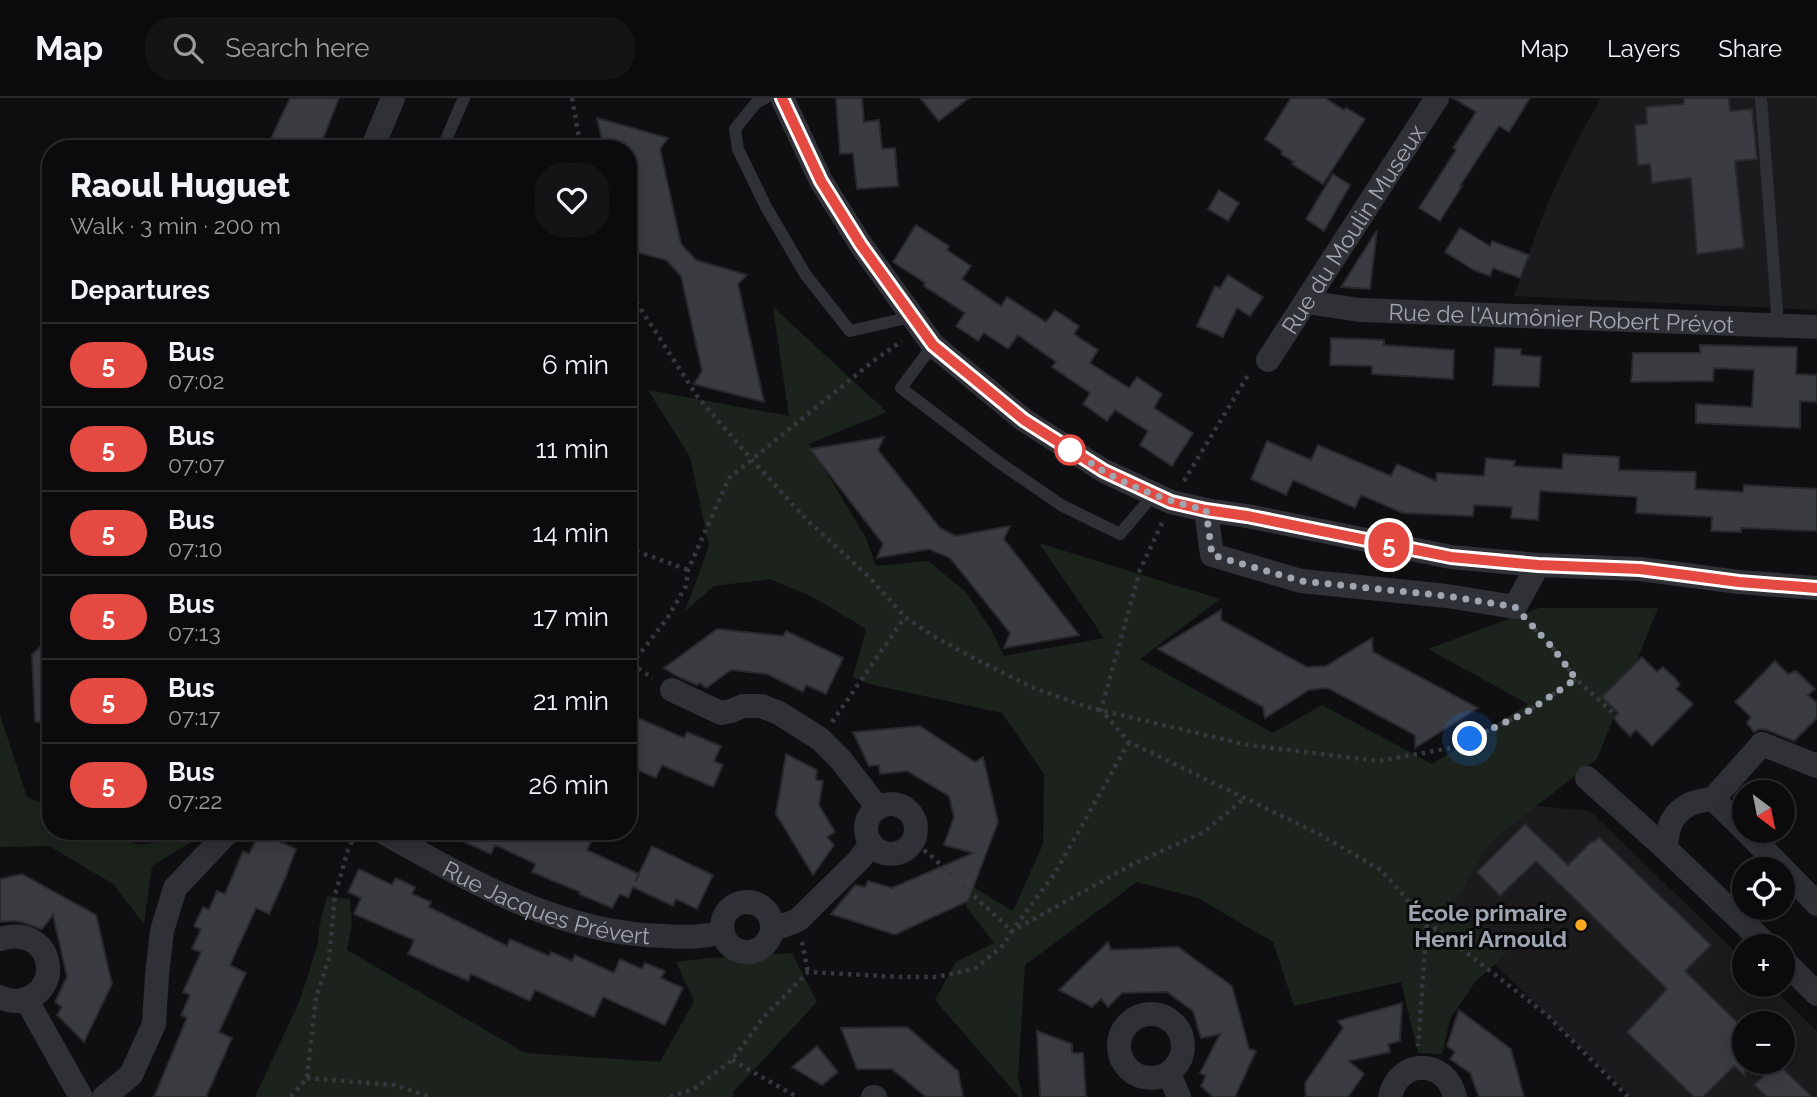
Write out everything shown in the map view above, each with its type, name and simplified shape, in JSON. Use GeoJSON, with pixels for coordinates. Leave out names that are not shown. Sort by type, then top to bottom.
{"type":"FeatureCollection","features":[{"type":"Feature","properties":{"kind":"street"},"geometry":{"type":"LineString","coordinates":[[376,140],[393,98]]}},
{"type":"Feature","properties":{"kind":"street"},"geometry":{"type":"LineString","coordinates":[[782,98],[821,181],[861,245],[922,330],[1024,420],[1104,471],[1171,502],[1451,557],[1538,565],[1640,569],[1739,582],[1817,588]]}},
{"type":"Feature","properties":{"kind":"street","name":"Rue du Moulin Museux"},"geometry":{"type":"LineString","coordinates":[[1268,360],[1437,98]]}},
{"type":"Feature","properties":{"kind":"street","name":"Rue de l'Aumônier Robert Prévot"},"geometry":{"type":"LineString","coordinates":[[1306,302],[1360,310],[1817,327]]}},
{"type":"Feature","properties":{"kind":"street"},"geometry":{"type":"LineString","coordinates":[[1206,510],[1212,555],[1301,581],[1447,596],[1515,607],[1538,565]]}},
{"type":"Feature","properties":{"kind":"street"},"geometry":{"type":"LineString","coordinates":[[672,690],[721,713],[743,706],[761,706],[779,713],[820,740],[841,760],[878,808]]}},
{"type":"Feature","properties":{"kind":"street"},"geometry":{"type":"LineString","coordinates":[[1713,799],[1762,744],[1817,766]]}},
{"type":"Feature","properties":{"kind":"street"},"geometry":{"type":"LineString","coordinates":[[1587,778],[1755,934]]}},
{"type":"Feature","properties":{"kind":"street"},"geometry":{"type":"LineString","coordinates":[[1665,848],[1672,820],[1686,806],[1702,799],[1713,799],[1732,818]]}},
{"type":"Feature","properties":{"kind":"street"},"geometry":{"type":"LineString","coordinates":[[894,804],[909,811],[916,826],[913,843],[901,853],[892,855],[877,850],[867,837],[868,821],[872,813],[878,808],[894,804]]}},
{"type":"Feature","properties":{"kind":"street"},"geometry":{"type":"LineString","coordinates":[[104,1097],[131,1075],[154,1024],[162,931],[174,888],[219,840]]}},
{"type":"Feature","properties":{"kind":"street","name":"Rue Jacques Prévert"},"geometry":{"type":"LineString","coordinates":[[399,840],[512,901],[574,923],[639,936],[703,937],[723,932]]}},
{"type":"Feature","properties":{"kind":"street"},"geometry":{"type":"LineString","coordinates":[[772,930],[798,920],[859,860],[871,844]]}},
{"type":"Feature","properties":{"kind":"street"},"geometry":{"type":"LineString","coordinates":[[1758,844],[1817,904]]}},
{"type":"Feature","properties":{"kind":"street"},"geometry":{"type":"LineString","coordinates":[[754,903],[768,913],[772,930],[766,944],[752,952],[737,950],[726,940],[722,924],[725,916],[737,904],[754,903]]}},
{"type":"Feature","properties":{"kind":"street"},"geometry":{"type":"LineString","coordinates":[[0,940],[10,936],[32,940],[46,955],[48,966],[43,986],[36,994],[16,1001],[0,997]]}},
{"type":"Feature","properties":{"kind":"street"},"geometry":{"type":"LineString","coordinates":[[1795,972],[1817,994]]}},
{"type":"Feature","properties":{"kind":"street"},"geometry":{"type":"LineString","coordinates":[[26,999],[81,1097]]}},
{"type":"Feature","properties":{"kind":"street"},"geometry":{"type":"LineString","coordinates":[[1390,1097],[1398,1079],[1417,1068],[1437,1071],[1446,1077],[1455,1097]]}},
{"type":"Feature","properties":{"kind":"street"},"geometry":{"type":"LineString","coordinates":[[1168,1074],[1179,1097]]}},
{"type":"Feature","properties":{"kind":"lane"},"geometry":{"type":"LineString","coordinates":[[446,140],[464,98]]}},
{"type":"Feature","properties":{"kind":"lane"},"geometry":{"type":"LineString","coordinates":[[765,98],[756,103],[735,129],[738,149],[765,205],[805,274],[850,331],[922,330],[901,388],[997,461],[1061,505],[1120,534],[1154,494]]}},
{"type":"Feature","properties":{"kind":"lane"},"geometry":{"type":"LineString","coordinates":[[1761,98],[1778,325]]}},
{"type":"Feature","properties":{"kind":"path"},"geometry":{"type":"LineString","coordinates":[[572,98],[579,140]]}},
{"type":"Feature","properties":{"kind":"path"},"geometry":{"type":"LineString","coordinates":[[637,301],[697,396],[807,520],[869,577],[905,617],[933,636],[1034,688],[1087,707],[1248,745],[1378,761],[1451,748],[1527,712],[1576,679]]}},
{"type":"Feature","properties":{"kind":"path"},"geometry":{"type":"LineString","coordinates":[[637,656],[668,617],[686,586],[688,570],[729,478],[872,362],[922,330]]}},
{"type":"Feature","properties":{"kind":"path"},"geometry":{"type":"LineString","coordinates":[[637,551],[688,570]]}},
{"type":"Feature","properties":{"kind":"path"},"geometry":{"type":"LineString","coordinates":[[1515,607],[1553,648],[1576,679],[1612,712]]}},
{"type":"Feature","properties":{"kind":"path"},"geometry":{"type":"LineString","coordinates":[[820,740],[905,617]]}},
{"type":"Feature","properties":{"kind":"path"},"geometry":{"type":"LineString","coordinates":[[1101,710],[1129,742],[1319,834],[1381,870],[1427,922],[1546,1015],[1628,1097]]}},
{"type":"Feature","properties":{"kind":"path"},"geometry":{"type":"LineString","coordinates":[[670,1097],[694,1089],[732,1060],[764,1017],[808,972],[937,977],[976,968],[1002,946],[1055,873],[1129,742]]}},
{"type":"Feature","properties":{"kind":"path"},"geometry":{"type":"LineString","coordinates":[[1012,931],[1135,863],[1204,832],[1245,798]]}},
{"type":"Feature","properties":{"kind":"path"},"geometry":{"type":"LineString","coordinates":[[291,1097],[307,1078],[316,998],[329,958],[335,895],[353,840]]}},
{"type":"Feature","properties":{"kind":"path"},"geometry":{"type":"LineString","coordinates":[[913,843],[928,853],[1012,931]]}},
{"type":"Feature","properties":{"kind":"path"},"geometry":{"type":"LineString","coordinates":[[1417,1068],[1427,922]]}},
{"type":"Feature","properties":{"kind":"path"},"geometry":{"type":"LineString","coordinates":[[732,1060],[797,1097]]}},
{"type":"Feature","properties":{"kind":"path"},"geometry":{"type":"LineString","coordinates":[[307,1078],[394,1085],[431,1097]]}},
{"type":"Feature","properties":{"kind":"shaded area"},"geometry":{"type":"Polygon","coordinates":[[[1601,98],[1817,98],[1817,310],[1514,296],[1547,204],[1601,98]]]}},
{"type":"Feature","properties":{"kind":"shaded area"},"geometry":{"type":"Polygon","coordinates":[[[773,307],[887,412],[809,444],[866,538],[876,566],[928,561],[966,592],[991,629],[1004,656],[1104,638],[1039,543],[1220,599],[1140,659],[1273,733],[1322,705],[1432,764],[1528,704],[1428,649],[1539,608],[1658,608],[1597,759],[1489,843],[1451,909],[1506,954],[1475,982],[1450,1019],[1442,1054],[1418,1053],[1401,982],[1294,1006],[1273,942],[1198,898],[1137,882],[1025,965],[1018,1078],[1023,1097],[1019,1097],[935,1000],[956,962],[994,943],[967,908],[962,880],[1013,911],[1043,844],[1044,774],[1002,713],[869,684],[853,677],[866,629],[813,597],[770,579],[714,586],[685,611],[709,546],[690,457],[648,390],[789,416],[773,307]]]}},
{"type":"Feature","properties":{"kind":"shaded area"},"geometry":{"type":"Polygon","coordinates":[[[0,715],[27,797],[42,803],[42,840],[127,840],[139,845],[171,840],[195,840],[152,866],[144,924],[113,884],[49,846],[0,847],[0,715]]]}},
{"type":"Feature","properties":{"kind":"shaded area","name":"École primaire Henri Arnould"},"geometry":{"type":"Polygon","coordinates":[[[1527,805],[1590,811],[1732,948],[1732,997],[1782,997],[1817,1031],[1817,1097],[1632,1097],[1417,889],[1527,805]]]}},
{"type":"Feature","properties":{"kind":"shaded area"},"geometry":{"type":"Polygon","coordinates":[[[327,896],[350,899],[352,923],[347,950],[525,1053],[660,1062],[694,1001],[676,962],[792,953],[817,1002],[733,1092],[733,1097],[255,1097],[300,1000],[318,943],[327,896]]]}},
{"type":"Feature","properties":{"kind":"building"},"geometry":{"type":"Polygon","coordinates":[[[290,98],[339,98],[323,140],[270,140],[290,98]]]}},
{"type":"Feature","properties":{"kind":"building"},"geometry":{"type":"Polygon","coordinates":[[[836,98],[862,98],[864,122],[879,120],[882,149],[895,148],[898,186],[857,189],[853,153],[840,154],[836,98]]]}},
{"type":"Feature","properties":{"kind":"building"},"geometry":{"type":"Polygon","coordinates":[[[920,98],[969,98],[939,121],[920,98]]]}},
{"type":"Feature","properties":{"kind":"building"},"geometry":{"type":"Polygon","coordinates":[[[1291,98],[1325,98],[1365,119],[1323,184],[1292,164],[1294,162],[1265,139],[1291,98]]]}},
{"type":"Feature","properties":{"kind":"building"},"geometry":{"type":"Polygon","coordinates":[[[1453,98],[1530,98],[1509,132],[1499,126],[1440,221],[1419,208],[1456,150],[1453,148],[1476,112],[1453,98]]]}},
{"type":"Feature","properties":{"kind":"building"},"geometry":{"type":"Polygon","coordinates":[[[1684,98],[1729,98],[1730,111],[1752,109],[1757,159],[1735,161],[1744,248],[1697,254],[1691,178],[1652,183],[1650,164],[1638,165],[1635,125],[1647,124],[1646,107],[1684,104],[1684,98]]]}},
{"type":"Feature","properties":{"kind":"building"},"geometry":{"type":"Polygon","coordinates":[[[597,118],[668,138],[660,149],[681,244],[696,260],[747,275],[738,284],[764,402],[694,384],[702,371],[681,276],[666,260],[637,252],[637,140],[602,140],[597,118]]]}},
{"type":"Feature","properties":{"kind":"building"},"geometry":{"type":"Polygon","coordinates":[[[1333,174],[1350,185],[1324,231],[1306,219],[1333,174]]]}},
{"type":"Feature","properties":{"kind":"building"},"geometry":{"type":"Polygon","coordinates":[[[1219,190],[1239,203],[1228,221],[1208,209],[1219,190]]]}},
{"type":"Feature","properties":{"kind":"building"},"geometry":{"type":"Polygon","coordinates":[[[916,225],[949,246],[947,250],[971,266],[962,279],[1001,306],[1007,297],[1046,322],[1055,310],[1079,326],[1074,334],[1098,350],[1090,363],[1129,388],[1137,377],[1162,394],[1154,408],[1193,433],[1172,466],[1140,445],[1148,431],[1115,410],[1107,421],[1083,404],[1090,393],[1052,367],[1056,362],[1018,335],[1008,349],[984,333],[978,341],[956,326],[965,313],[893,262],[916,225]]]}},
{"type":"Feature","properties":{"kind":"building"},"geometry":{"type":"Polygon","coordinates":[[[1460,228],[1490,246],[1492,241],[1529,255],[1520,278],[1493,268],[1490,276],[1474,270],[1445,252],[1460,228]]]}},
{"type":"Feature","properties":{"kind":"building"},"geometry":{"type":"Polygon","coordinates":[[[1377,230],[1370,289],[1341,287],[1377,230]]]}},
{"type":"Feature","properties":{"kind":"building"},"geometry":{"type":"Polygon","coordinates":[[[1228,275],[1263,297],[1250,316],[1237,308],[1223,337],[1197,326],[1215,286],[1220,288],[1228,275]]]}},
{"type":"Feature","properties":{"kind":"building"},"geometry":{"type":"Polygon","coordinates":[[[1331,338],[1384,340],[1384,345],[1454,350],[1453,379],[1372,374],[1372,366],[1330,365],[1331,338]]]}},
{"type":"Feature","properties":{"kind":"building"},"geometry":{"type":"Polygon","coordinates":[[[1700,345],[1797,347],[1796,374],[1817,375],[1817,402],[1800,401],[1800,428],[1696,423],[1696,404],[1752,407],[1754,370],[1714,368],[1713,381],[1631,382],[1633,353],[1700,353],[1700,345]]]}},
{"type":"Feature","properties":{"kind":"building"},"geometry":{"type":"Polygon","coordinates":[[[1495,348],[1521,349],[1521,355],[1541,357],[1539,387],[1493,385],[1495,348]]]}},
{"type":"Feature","properties":{"kind":"building"},"geometry":{"type":"Polygon","coordinates":[[[884,437],[878,450],[940,528],[956,536],[1010,526],[1004,539],[1079,635],[1004,648],[1010,633],[950,558],[929,549],[877,558],[883,544],[810,449],[884,437]]]}},
{"type":"Feature","properties":{"kind":"building"},"geometry":{"type":"Polygon","coordinates":[[[1267,441],[1311,460],[1318,445],[1391,476],[1397,464],[1436,481],[1437,473],[1484,476],[1486,458],[1515,461],[1514,466],[1562,469],[1563,454],[1619,457],[1619,470],[1696,472],[1695,489],[1743,492],[1744,485],[1817,489],[1817,531],[1741,528],[1741,532],[1711,531],[1712,517],[1636,513],[1637,497],[1540,491],[1538,520],[1511,518],[1512,507],[1474,505],[1473,516],[1403,513],[1361,495],[1355,508],[1293,480],[1286,495],[1251,479],[1267,441]]]}},
{"type":"Feature","properties":{"kind":"building"},"geometry":{"type":"Polygon","coordinates":[[[1221,610],[1221,620],[1307,667],[1326,666],[1372,638],[1373,652],[1478,708],[1415,748],[1415,735],[1328,688],[1309,690],[1265,718],[1263,707],[1158,649],[1221,610]]]}},
{"type":"Feature","properties":{"kind":"building"},"geometry":{"type":"Polygon","coordinates":[[[717,629],[783,636],[786,631],[843,658],[826,694],[806,685],[803,692],[767,674],[731,670],[706,688],[664,668],[717,629]]]}},
{"type":"Feature","properties":{"kind":"building"},"geometry":{"type":"Polygon","coordinates":[[[42,644],[42,722],[35,722],[32,655],[42,644]]]}},
{"type":"Feature","properties":{"kind":"building"},"geometry":{"type":"Polygon","coordinates":[[[1642,657],[1657,672],[1663,667],[1675,678],[1680,685],[1676,689],[1693,704],[1652,746],[1636,730],[1630,736],[1614,718],[1618,713],[1602,697],[1642,657]]]}},
{"type":"Feature","properties":{"kind":"building"},"geometry":{"type":"Polygon","coordinates":[[[1775,661],[1788,674],[1796,671],[1815,689],[1808,695],[1817,703],[1817,718],[1794,741],[1767,730],[1759,729],[1754,732],[1747,723],[1751,717],[1735,702],[1775,661]]]}},
{"type":"Feature","properties":{"kind":"building"},"geometry":{"type":"Polygon","coordinates":[[[638,718],[684,738],[687,732],[721,746],[714,761],[723,765],[713,787],[662,765],[656,778],[637,770],[638,718]]]}},
{"type":"Feature","properties":{"kind":"building"},"geometry":{"type":"Polygon","coordinates":[[[920,726],[975,762],[983,757],[998,822],[968,901],[893,934],[831,914],[855,885],[865,887],[868,881],[892,888],[973,853],[944,845],[954,817],[949,796],[907,771],[880,774],[879,765],[869,766],[853,732],[920,726]]]}},
{"type":"Feature","properties":{"kind":"building"},"geometry":{"type":"Polygon","coordinates":[[[786,754],[817,770],[816,780],[823,781],[819,805],[835,832],[827,837],[834,845],[813,875],[776,814],[786,754]]]}},
{"type":"Feature","properties":{"kind":"building"},"geometry":{"type":"Polygon","coordinates":[[[1525,824],[1568,865],[1599,837],[1711,945],[1685,971],[1732,1017],[1732,1068],[1703,1097],[1694,1097],[1627,1032],[1667,989],[1536,861],[1500,896],[1477,872],[1525,824]]]}},
{"type":"Feature","properties":{"kind":"building"},"geometry":{"type":"Polygon","coordinates":[[[256,840],[277,840],[296,849],[269,914],[256,908],[230,965],[246,973],[219,1032],[232,1038],[206,1097],[154,1097],[187,1018],[181,1015],[190,995],[183,992],[201,952],[192,949],[201,929],[194,926],[203,907],[209,910],[217,891],[225,894],[243,851],[249,854],[256,840]]]}},
{"type":"Feature","properties":{"kind":"building"},"geometry":{"type":"Polygon","coordinates":[[[459,840],[587,840],[591,842],[587,850],[639,874],[652,846],[713,875],[697,909],[676,899],[673,906],[633,887],[628,898],[620,894],[612,908],[532,872],[536,864],[495,845],[491,854],[459,840]]]}},
{"type":"Feature","properties":{"kind":"building"},"geometry":{"type":"Polygon","coordinates":[[[359,869],[392,885],[396,878],[415,887],[412,894],[431,902],[429,907],[507,946],[510,939],[549,956],[551,952],[572,961],[575,955],[614,973],[620,959],[642,969],[645,963],[665,971],[661,978],[683,988],[665,1025],[603,997],[594,1017],[535,990],[530,1001],[471,974],[468,981],[408,954],[414,940],[354,914],[361,898],[348,892],[359,869]]]}},
{"type":"Feature","properties":{"kind":"building"},"geometry":{"type":"Polygon","coordinates":[[[22,874],[96,915],[112,984],[84,1042],[57,1015],[62,1007],[55,1002],[67,977],[53,915],[42,929],[21,922],[0,922],[0,879],[22,874]]]}},
{"type":"Feature","properties":{"kind":"building"},"geometry":{"type":"Polygon","coordinates":[[[1108,942],[1111,950],[1178,947],[1232,986],[1249,1049],[1256,1051],[1235,1097],[1213,1097],[1201,1086],[1206,1076],[1200,1073],[1220,1034],[1201,1038],[1193,1011],[1167,992],[1122,993],[1108,1007],[1101,999],[1092,1007],[1059,990],[1108,942]]]}},
{"type":"Feature","properties":{"kind":"building"},"geometry":{"type":"Polygon","coordinates":[[[1402,1003],[1400,1041],[1388,1044],[1390,1052],[1349,1061],[1364,1074],[1348,1097],[1306,1097],[1305,1083],[1343,1028],[1338,1021],[1402,1003]]]}},
{"type":"Feature","properties":{"kind":"building"},"geometry":{"type":"Polygon","coordinates":[[[1459,1010],[1511,1049],[1524,1097],[1479,1097],[1470,1073],[1450,1059],[1455,1052],[1447,1046],[1459,1010]]]}},
{"type":"Feature","properties":{"kind":"building"},"geometry":{"type":"Polygon","coordinates":[[[907,1027],[958,1071],[963,1097],[926,1097],[892,1069],[857,1069],[841,1028],[907,1027]]]}},
{"type":"Feature","properties":{"kind":"building"},"geometry":{"type":"Polygon","coordinates":[[[1037,1031],[1072,1044],[1072,1053],[1083,1053],[1086,1097],[1040,1097],[1037,1031]]]}},
{"type":"Feature","properties":{"kind":"building"},"geometry":{"type":"Polygon","coordinates":[[[817,1046],[838,1072],[822,1085],[792,1067],[817,1046]]]}},
{"type":"Feature","properties":{"kind":"building"},"geometry":{"type":"Polygon","coordinates":[[[1766,1074],[1788,1074],[1812,1097],[1767,1097],[1754,1085],[1766,1074]]]}},
{"type":"Feature","properties":{"kind":"bus line","name":"5"},"geometry":{"type":"LineString","coordinates":[[782,98],[821,181],[861,245],[933,345],[1024,420],[1104,471],[1171,502],[1451,557],[1538,565],[1640,569],[1739,582],[1817,588]]}},
{"type":"Feature","properties":{"kind":"place","name":"École primaire Henri Arnould"},"geometry":{"type":"Point","coordinates":[1581,925]}},
{"type":"Feature","properties":{"kind":"route"},"geometry":{"type":"LineString","coordinates":[[1070,450],[1104,471],[1171,502],[1206,510],[1212,555],[1301,581],[1447,596],[1515,607],[1553,648],[1576,679],[1527,712],[1470,739]]}}]}
